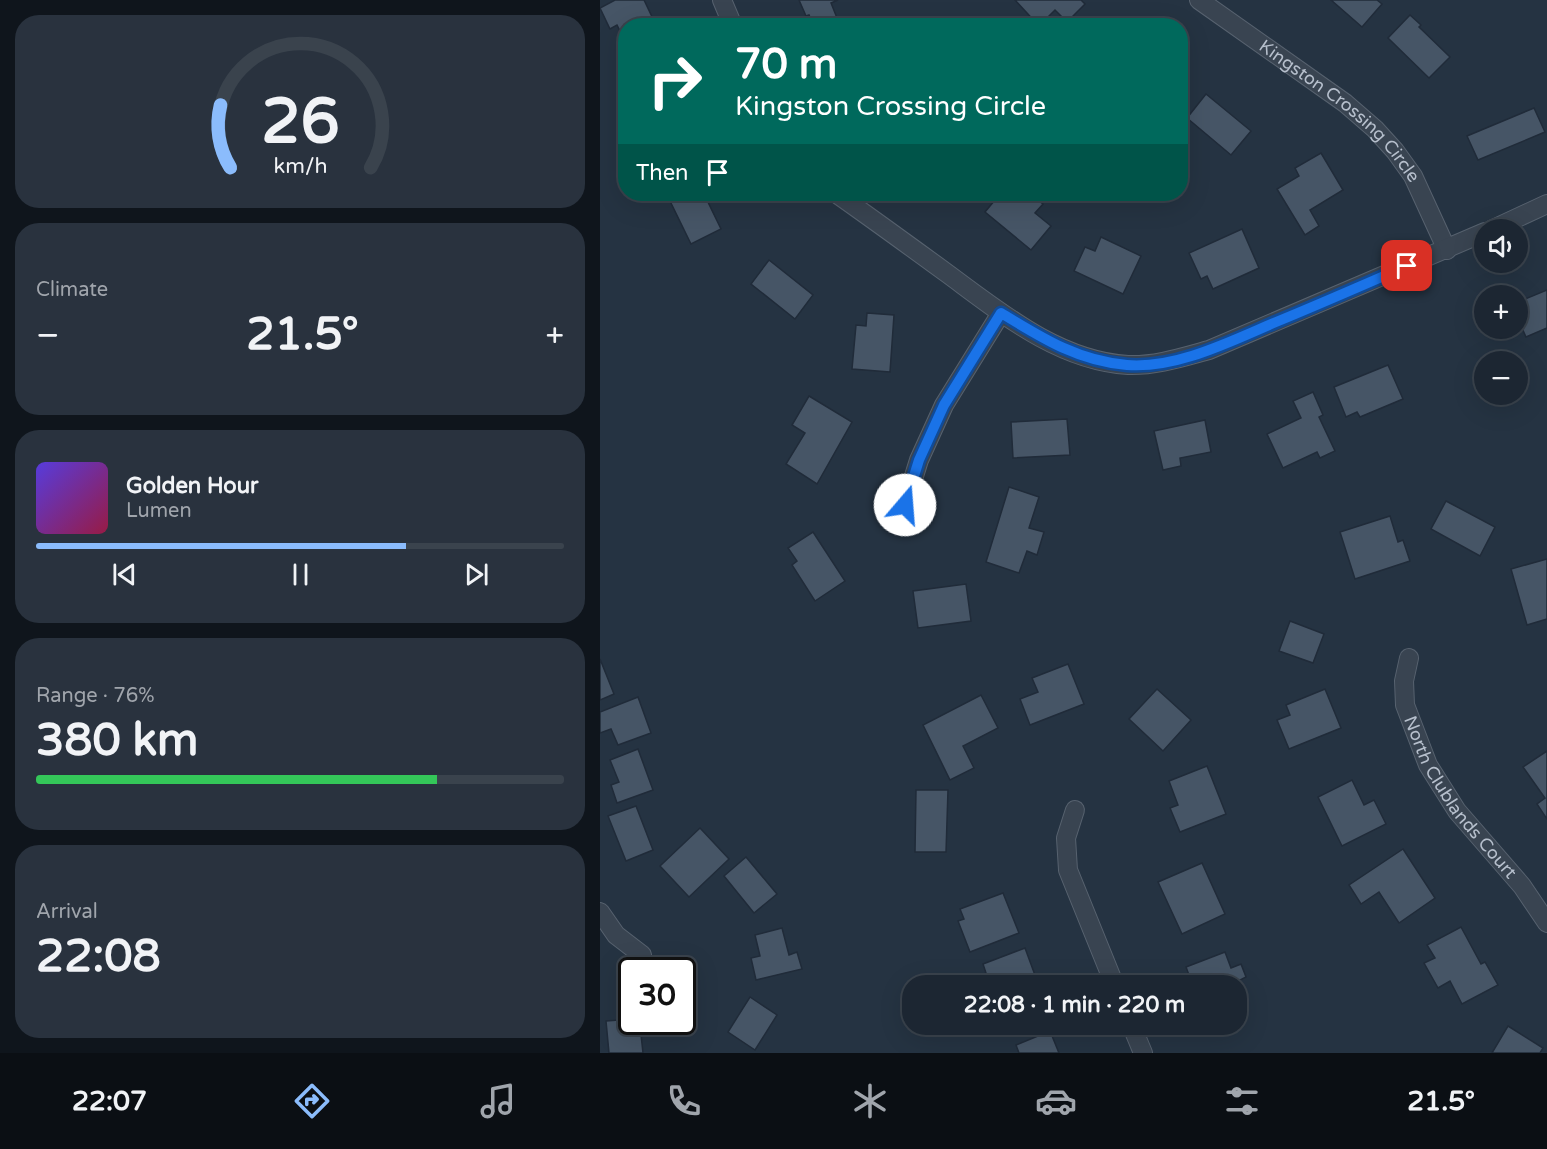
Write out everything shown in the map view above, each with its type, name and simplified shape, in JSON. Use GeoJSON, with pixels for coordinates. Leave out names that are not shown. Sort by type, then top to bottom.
{"type":"FeatureCollection","features":[{"type":"Feature","properties":{"kind":"street"},"geometry":{"type":"LineString","coordinates":[[722,0],[730,18]]}},
{"type":"Feature","properties":{"kind":"street","name":"Kingston Crossing Circle"},"geometry":{"type":"LineString","coordinates":[[1198,0],[1345,104],[1375,129],[1413,176],[1447,250]]}},
{"type":"Feature","properties":{"kind":"street"},"geometry":{"type":"LineString","coordinates":[[847,201],[1001,313],[1048,342],[1083,356],[1128,365],[1161,363],[1209,350],[1474,237]]}},
{"type":"Feature","properties":{"kind":"street"},"geometry":{"type":"LineString","coordinates":[[1515,219],[1547,204]]}},
{"type":"Feature","properties":{"kind":"street"},"geometry":{"type":"LineString","coordinates":[[905,505],[919,460],[944,405],[1001,313]]}},
{"type":"Feature","properties":{"kind":"street","name":"North Clublands Court"},"geometry":{"type":"LineString","coordinates":[[1409,658],[1404,681],[1405,705],[1428,765],[1457,811],[1522,886],[1547,924]]}},
{"type":"Feature","properties":{"kind":"street"},"geometry":{"type":"LineString","coordinates":[[1075,810],[1066,838],[1068,870],[1111,975]]}},
{"type":"Feature","properties":{"kind":"street"},"geometry":{"type":"LineString","coordinates":[[600,912],[616,935],[642,955]]}},
{"type":"Feature","properties":{"kind":"street"},"geometry":{"type":"LineString","coordinates":[[1136,1035],[1143,1053]]}},
{"type":"Feature","properties":{"kind":"building"},"geometry":{"type":"Polygon","coordinates":[[[615,0],[644,0],[653,18],[618,18],[618,27],[617,25],[610,29],[600,8],[615,0]]]}},
{"type":"Feature","properties":{"kind":"building"},"geometry":{"type":"Polygon","coordinates":[[[799,0],[838,0],[831,3],[837,18],[806,16],[799,0]]]}},
{"type":"Feature","properties":{"kind":"building"},"geometry":{"type":"Polygon","coordinates":[[[1015,0],[1081,0],[1085,4],[1071,18],[1063,18],[1055,10],[1047,18],[1032,18],[1015,0]]]}},
{"type":"Feature","properties":{"kind":"building"},"geometry":{"type":"Polygon","coordinates":[[[1331,0],[1377,0],[1382,4],[1362,27],[1331,0]]]}},
{"type":"Feature","properties":{"kind":"building"},"geometry":{"type":"Polygon","coordinates":[[[1410,15],[1450,57],[1429,78],[1388,38],[1410,15]]]}},
{"type":"Feature","properties":{"kind":"building"},"geometry":{"type":"Polygon","coordinates":[[[1206,94],[1251,131],[1231,155],[1188,117],[1206,94]]]}},
{"type":"Feature","properties":{"kind":"building"},"geometry":{"type":"Polygon","coordinates":[[[1534,108],[1545,132],[1478,160],[1467,136],[1534,108]]]}},
{"type":"Feature","properties":{"kind":"building"},"geometry":{"type":"Polygon","coordinates":[[[1321,153],[1343,190],[1310,210],[1319,226],[1305,235],[1277,189],[1299,176],[1295,168],[1321,153]]]}},
{"type":"Feature","properties":{"kind":"building"},"geometry":{"type":"Polygon","coordinates":[[[670,201],[707,201],[721,229],[691,244],[670,201]]]}},
{"type":"Feature","properties":{"kind":"building"},"geometry":{"type":"Polygon","coordinates":[[[994,201],[1039,201],[1043,204],[1035,213],[1051,226],[1031,250],[985,212],[994,201]]]}},
{"type":"Feature","properties":{"kind":"building"},"geometry":{"type":"Polygon","coordinates":[[[1242,229],[1259,268],[1213,289],[1207,276],[1201,279],[1189,253],[1242,229]]]}},
{"type":"Feature","properties":{"kind":"building"},"geometry":{"type":"Polygon","coordinates":[[[1101,237],[1141,256],[1123,294],[1074,271],[1085,247],[1095,251],[1101,237]]]}},
{"type":"Feature","properties":{"kind":"building"},"geometry":{"type":"Polygon","coordinates":[[[769,260],[813,295],[795,319],[751,284],[769,260]]]}},
{"type":"Feature","properties":{"kind":"building"},"geometry":{"type":"Polygon","coordinates":[[[1547,290],[1547,328],[1528,336],[1528,298],[1547,290]]]}},
{"type":"Feature","properties":{"kind":"building"},"geometry":{"type":"Polygon","coordinates":[[[867,313],[894,315],[890,372],[852,369],[856,325],[866,326],[867,313]]]}},
{"type":"Feature","properties":{"kind":"building"},"geometry":{"type":"Polygon","coordinates":[[[1388,365],[1403,399],[1360,417],[1357,412],[1346,417],[1334,387],[1388,365]]]}},
{"type":"Feature","properties":{"kind":"building"},"geometry":{"type":"Polygon","coordinates":[[[1313,392],[1323,415],[1319,417],[1335,451],[1320,458],[1317,452],[1283,468],[1267,434],[1301,418],[1293,401],[1313,392]]]}},
{"type":"Feature","properties":{"kind":"building"},"geometry":{"type":"Polygon","coordinates":[[[809,396],[852,422],[817,484],[786,464],[805,433],[792,425],[809,396]]]}},
{"type":"Feature","properties":{"kind":"building"},"geometry":{"type":"Polygon","coordinates":[[[1067,419],[1070,455],[1013,458],[1011,422],[1067,419]]]}},
{"type":"Feature","properties":{"kind":"building"},"geometry":{"type":"Polygon","coordinates":[[[1205,420],[1211,452],[1180,458],[1181,466],[1163,470],[1154,431],[1205,420]]]}},
{"type":"Feature","properties":{"kind":"building"},"geometry":{"type":"Polygon","coordinates":[[[1009,487],[1039,497],[1029,528],[1044,532],[1037,555],[1027,551],[1019,573],[986,562],[1009,487]]]}},
{"type":"Feature","properties":{"kind":"building"},"geometry":{"type":"Polygon","coordinates":[[[1446,501],[1495,527],[1480,556],[1431,529],[1446,501]]]}},
{"type":"Feature","properties":{"kind":"building"},"geometry":{"type":"Polygon","coordinates":[[[1390,516],[1398,542],[1403,540],[1410,561],[1355,579],[1340,532],[1390,516]]]}},
{"type":"Feature","properties":{"kind":"building"},"geometry":{"type":"Polygon","coordinates":[[[813,532],[845,581],[815,601],[792,565],[797,561],[788,548],[813,532]]]}},
{"type":"Feature","properties":{"kind":"building"},"geometry":{"type":"Polygon","coordinates":[[[1547,559],[1547,619],[1527,625],[1511,569],[1547,559]]]}},
{"type":"Feature","properties":{"kind":"building"},"geometry":{"type":"Polygon","coordinates":[[[966,584],[971,621],[918,628],[913,591],[966,584]]]}},
{"type":"Feature","properties":{"kind":"building"},"geometry":{"type":"Polygon","coordinates":[[[1290,621],[1324,634],[1313,663],[1279,651],[1290,621]]]}},
{"type":"Feature","properties":{"kind":"building"},"geometry":{"type":"Polygon","coordinates":[[[600,659],[614,694],[600,700],[600,659]]]}},
{"type":"Feature","properties":{"kind":"building"},"geometry":{"type":"Polygon","coordinates":[[[1068,664],[1084,704],[1030,725],[1020,699],[1038,692],[1032,678],[1068,664]]]}},
{"type":"Feature","properties":{"kind":"building"},"geometry":{"type":"Polygon","coordinates":[[[1157,689],[1191,720],[1163,751],[1129,719],[1157,689]]]}},
{"type":"Feature","properties":{"kind":"building"},"geometry":{"type":"Polygon","coordinates":[[[1325,689],[1341,728],[1289,749],[1277,720],[1290,715],[1286,705],[1325,689]]]}},
{"type":"Feature","properties":{"kind":"building"},"geometry":{"type":"Polygon","coordinates":[[[981,695],[998,728],[963,746],[974,768],[950,780],[923,725],[981,695]]]}},
{"type":"Feature","properties":{"kind":"building"},"geometry":{"type":"Polygon","coordinates":[[[638,697],[651,733],[618,745],[611,729],[600,733],[600,712],[638,697]]]}},
{"type":"Feature","properties":{"kind":"building"},"geometry":{"type":"Polygon","coordinates":[[[638,749],[653,790],[617,803],[611,785],[619,782],[610,760],[638,749]]]}},
{"type":"Feature","properties":{"kind":"building"},"geometry":{"type":"Polygon","coordinates":[[[1547,751],[1547,819],[1537,804],[1545,798],[1523,767],[1547,751]]]}},
{"type":"Feature","properties":{"kind":"building"},"geometry":{"type":"Polygon","coordinates":[[[1207,766],[1226,814],[1180,832],[1170,808],[1178,805],[1169,781],[1207,766]]]}},
{"type":"Feature","properties":{"kind":"building"},"geometry":{"type":"Polygon","coordinates":[[[1352,780],[1364,805],[1374,800],[1386,824],[1342,846],[1318,797],[1352,780]]]}},
{"type":"Feature","properties":{"kind":"building"},"geometry":{"type":"Polygon","coordinates":[[[916,790],[948,790],[946,852],[915,852],[916,790]]]}},
{"type":"Feature","properties":{"kind":"building"},"geometry":{"type":"Polygon","coordinates":[[[636,806],[653,850],[626,861],[608,816],[636,806]]]}},
{"type":"Feature","properties":{"kind":"building"},"geometry":{"type":"Polygon","coordinates":[[[700,828],[729,859],[689,897],[660,866],[700,828]]]}},
{"type":"Feature","properties":{"kind":"building"},"geometry":{"type":"Polygon","coordinates":[[[1403,849],[1435,898],[1399,923],[1379,892],[1361,904],[1349,885],[1403,849]]]}},
{"type":"Feature","properties":{"kind":"building"},"geometry":{"type":"Polygon","coordinates":[[[746,857],[777,894],[754,913],[724,876],[746,857]]]}},
{"type":"Feature","properties":{"kind":"building"},"geometry":{"type":"Polygon","coordinates":[[[1202,863],[1225,914],[1182,934],[1158,882],[1202,863]]]}},
{"type":"Feature","properties":{"kind":"building"},"geometry":{"type":"Polygon","coordinates":[[[1003,893],[1019,933],[970,952],[958,921],[964,919],[960,909],[1003,893]]]}},
{"type":"Feature","properties":{"kind":"building"},"geometry":{"type":"Polygon","coordinates":[[[1461,927],[1481,964],[1485,962],[1498,985],[1462,1004],[1450,981],[1438,988],[1424,963],[1435,958],[1427,945],[1461,927]]]}},
{"type":"Feature","properties":{"kind":"building"},"geometry":{"type":"Polygon","coordinates":[[[782,928],[789,955],[797,952],[802,969],[756,980],[751,958],[760,956],[755,935],[782,928]]]}},
{"type":"Feature","properties":{"kind":"building"},"geometry":{"type":"Polygon","coordinates":[[[1025,948],[1035,975],[981,975],[986,973],[983,964],[1025,948]]]}},
{"type":"Feature","properties":{"kind":"building"},"geometry":{"type":"Polygon","coordinates":[[[1225,952],[1231,968],[1241,964],[1245,975],[1189,975],[1186,967],[1225,952]]]}},
{"type":"Feature","properties":{"kind":"building"},"geometry":{"type":"Polygon","coordinates":[[[750,997],[777,1015],[755,1050],[728,1032],[750,997]]]}},
{"type":"Feature","properties":{"kind":"building"},"geometry":{"type":"Polygon","coordinates":[[[618,1020],[618,1035],[641,1035],[643,1053],[609,1053],[606,1021],[618,1020]]]}},
{"type":"Feature","properties":{"kind":"building"},"geometry":{"type":"Polygon","coordinates":[[[1508,1026],[1543,1048],[1540,1053],[1492,1053],[1508,1026]]]}},
{"type":"Feature","properties":{"kind":"building"},"geometry":{"type":"Polygon","coordinates":[[[1040,1035],[1052,1035],[1059,1053],[1019,1053],[1016,1045],[1040,1035]]]}},
{"type":"Feature","properties":{"kind":"route"},"geometry":{"type":"LineString","coordinates":[[905,505],[919,460],[944,405],[1001,313],[1048,342],[1083,356],[1128,365],[1161,363],[1209,350],[1407,266]]}}]}
